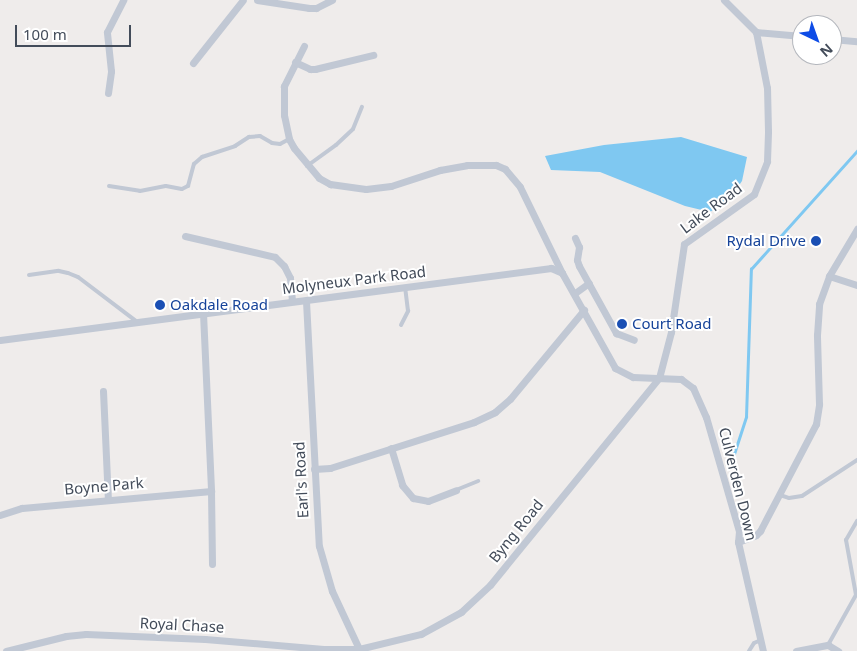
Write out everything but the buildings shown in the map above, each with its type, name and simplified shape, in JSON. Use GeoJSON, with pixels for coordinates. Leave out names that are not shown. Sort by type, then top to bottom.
{"type":"FeatureCollection","features":[{"type":"Feature","properties":{"kind":"street"},"geometry":{"type":"LineString","coordinates":[[108,93],[111,71],[107,32],[123,0]]}},
{"type":"Feature","properties":{"kind":"street"},"geometry":{"type":"LineString","coordinates":[[193,63],[243,0]]}},
{"type":"Feature","properties":{"kind":"street"},"geometry":{"type":"LineString","coordinates":[[257,0],[308,8],[316,8],[332,0]]}},
{"type":"Feature","properties":{"kind":"street"},"geometry":{"type":"LineString","coordinates":[[724,0],[756,32],[792,35]]}},
{"type":"Feature","properties":{"kind":"street","name":"Lake Road"},"geometry":{"type":"LineString","coordinates":[[659,378],[671,332],[684,244],[754,194],[767,161],[768,88],[756,32]]}},
{"type":"Feature","properties":{"kind":"street"},"geometry":{"type":"LineString","coordinates":[[842,40],[857,41]]}},
{"type":"Feature","properties":{"kind":"street"},"geometry":{"type":"LineString","coordinates":[[304,46],[284,86],[282,99],[289,139],[307,166],[319,178],[330,184],[366,189],[391,186],[440,170],[467,166],[496,165],[505,169],[525,194],[562,273],[584,310],[510,399],[495,412],[474,422],[330,468],[314,470]]}},
{"type":"Feature","properties":{"kind":"street"},"geometry":{"type":"LineString","coordinates":[[295,62],[310,69],[315,69],[373,55]]}},
{"type":"Feature","properties":{"kind":"street"},"geometry":{"type":"LineString","coordinates":[[738,542],[756,535],[760,531],[816,424],[819,412],[817,335],[819,304],[829,276],[857,229]]}},
{"type":"Feature","properties":{"kind":"street"},"geometry":{"type":"LineString","coordinates":[[185,236],[276,257],[284,266],[290,278],[292,302]]}},
{"type":"Feature","properties":{"kind":"street"},"geometry":{"type":"LineString","coordinates":[[575,238],[579,247],[577,260],[616,333],[634,340]]}},
{"type":"Feature","properties":{"kind":"street","name":"Molyneux Park Road"},"geometry":{"type":"LineString","coordinates":[[0,340],[551,268],[562,273]]}},
{"type":"Feature","properties":{"kind":"street"},"geometry":{"type":"LineString","coordinates":[[829,276],[857,285]]}},
{"type":"Feature","properties":{"kind":"street"},"geometry":{"type":"LineString","coordinates":[[575,293],[589,283]]}},
{"type":"Feature","properties":{"kind":"street","name":"Earl's Road"},"geometry":{"type":"LineString","coordinates":[[306,300],[318,546],[332,591],[360,650]]}},
{"type":"Feature","properties":{"kind":"street","name":"Culverden Down"},"geometry":{"type":"LineString","coordinates":[[584,310],[610,361],[620,372],[633,377],[674,378],[686,381],[701,402],[739,532],[738,542],[763,651]]}},
{"type":"Feature","properties":{"kind":"street"},"geometry":{"type":"LineString","coordinates":[[203,313],[211,490],[212,564]]}},
{"type":"Feature","properties":{"kind":"street","name":"Byng Road"},"geometry":{"type":"LineString","coordinates":[[360,650],[421,634],[461,612],[476,599],[659,378]]}},
{"type":"Feature","properties":{"kind":"street"},"geometry":{"type":"LineString","coordinates":[[103,391],[108,500]]}},
{"type":"Feature","properties":{"kind":"street"},"geometry":{"type":"LineString","coordinates":[[391,448],[402,485],[413,498],[428,502],[456,490]]}},
{"type":"Feature","properties":{"kind":"street","name":"Boyne Park"},"geometry":{"type":"LineString","coordinates":[[0,515],[22,508],[211,490]]}},
{"type":"Feature","properties":{"kind":"street","name":"Royal Chase"},"geometry":{"type":"LineString","coordinates":[[6,651],[66,636],[86,634],[360,650]]}},
{"type":"Feature","properties":{"kind":"street"},"geometry":{"type":"LineString","coordinates":[[796,651],[828,645],[838,651]]}},
{"type":"Feature","properties":{"kind":"lane"},"geometry":{"type":"LineString","coordinates":[[307,166],[336,145],[353,129],[362,107]]}},
{"type":"Feature","properties":{"kind":"lane"},"geometry":{"type":"LineString","coordinates":[[109,186],[140,191],[166,186],[178,189],[186,188],[194,164],[202,157],[235,146],[248,137],[260,136],[272,143],[280,144],[289,139]]}},
{"type":"Feature","properties":{"kind":"lane"},"geometry":{"type":"LineString","coordinates":[[29,275],[59,271],[68,273],[83,281],[138,323]]}},
{"type":"Feature","properties":{"kind":"lane"},"geometry":{"type":"LineString","coordinates":[[401,325],[408,311],[405,288]]}},
{"type":"Feature","properties":{"kind":"lane"},"geometry":{"type":"LineString","coordinates":[[780,494],[790,498],[802,496],[857,460]]}},
{"type":"Feature","properties":{"kind":"lane"},"geometry":{"type":"LineString","coordinates":[[456,490],[478,481]]}},
{"type":"Feature","properties":{"kind":"lane"},"geometry":{"type":"LineString","coordinates":[[828,645],[856,595],[846,540],[857,521]]}},
{"type":"Feature","properties":{"kind":"lane"},"geometry":{"type":"LineString","coordinates":[[749,651],[754,643],[761,640]]}},
{"type":"Feature","properties":{"kind":"water"},"geometry":{"type":"Polygon","coordinates":[[[681,137],[747,157],[742,181],[729,200],[710,212],[685,206],[600,172],[551,170],[545,156],[604,145],[681,137]]]}},
{"type":"Feature","properties":{"kind":"waterway"},"geometry":{"type":"LineString","coordinates":[[734,454],[746,417],[751,269],[857,151]]}},
{"type":"Feature","properties":{"kind":"place","name":"Rydal Drive"},"geometry":{"type":"Point","coordinates":[816,241]}},
{"type":"Feature","properties":{"kind":"place","name":"Oakdale Road"},"geometry":{"type":"Point","coordinates":[160,305]}},
{"type":"Feature","properties":{"kind":"place","name":"Court Road"},"geometry":{"type":"Point","coordinates":[622,324]}}]}
